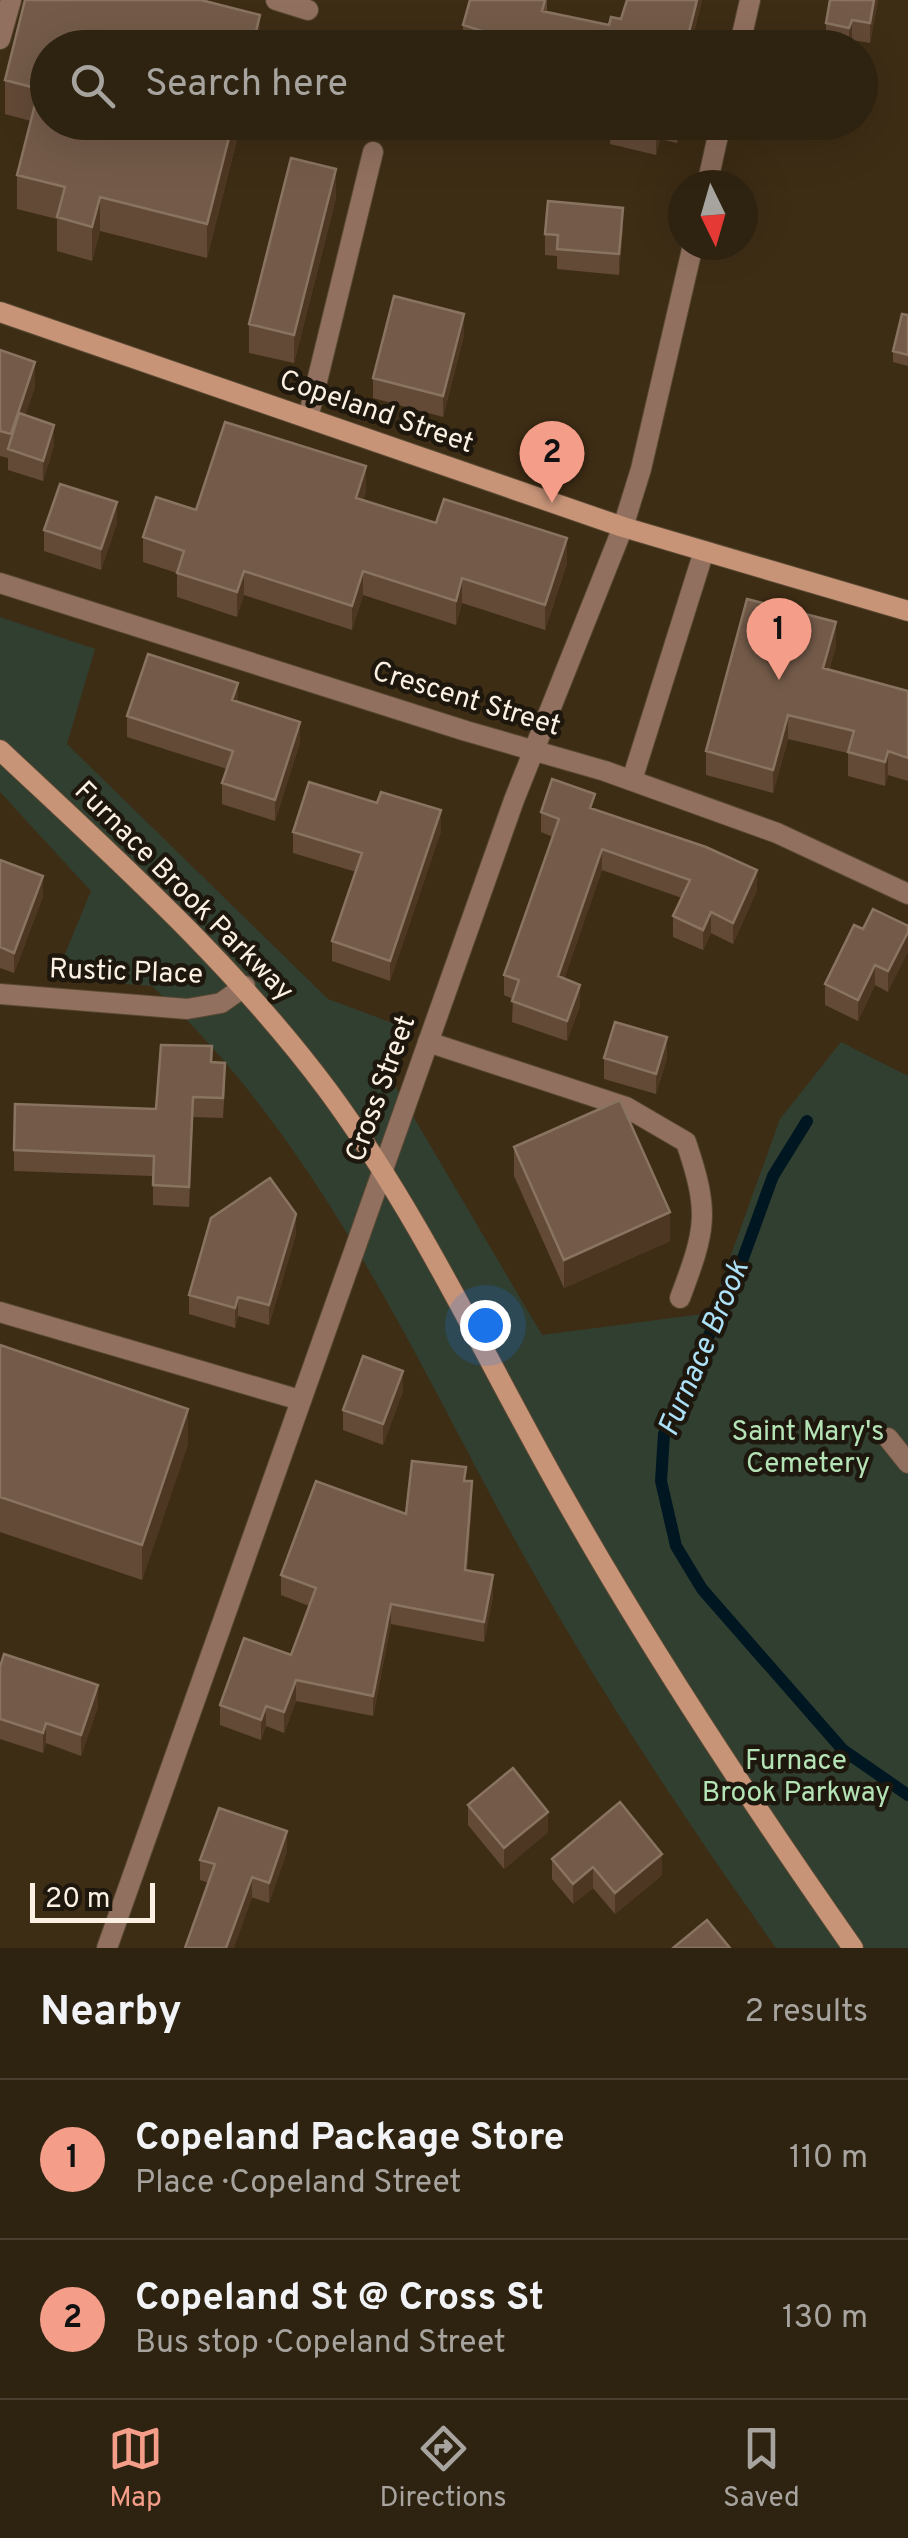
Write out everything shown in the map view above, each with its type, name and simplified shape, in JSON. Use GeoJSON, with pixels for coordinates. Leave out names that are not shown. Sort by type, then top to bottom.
{"type":"FeatureCollection","features":[{"type":"Feature","properties":{"kind":"main road","name":"Copeland Street"},"geometry":{"type":"LineString","coordinates":[[0,312],[622,527],[908,610]]}},
{"type":"Feature","properties":{"kind":"main road","name":"Furnace Brook Parkway"},"geometry":{"type":"LineString","coordinates":[[0,750],[245,986],[383,1169],[452,1284],[628,1611],[768,1828],[853,1948]]}},
{"type":"Feature","properties":{"kind":"street"},"geometry":{"type":"LineString","coordinates":[[0,39],[11,0]]}},
{"type":"Feature","properties":{"kind":"street"},"geometry":{"type":"LineString","coordinates":[[276,0],[308,10]]}},
{"type":"Feature","properties":{"kind":"street"},"geometry":{"type":"LineString","coordinates":[[743,30],[750,0]]}},
{"type":"Feature","properties":{"kind":"street"},"geometry":{"type":"LineString","coordinates":[[711,170],[718,140]]}},
{"type":"Feature","properties":{"kind":"street"},"geometry":{"type":"LineString","coordinates":[[308,418],[373,152]]}},
{"type":"Feature","properties":{"kind":"street","name":"Cross Street"},"geometry":{"type":"LineString","coordinates":[[108,1948],[428,1042],[534,749],[622,527],[641,468],[690,260]]}},
{"type":"Feature","properties":{"kind":"street"},"geometry":{"type":"LineString","coordinates":[[632,780],[704,551]]}},
{"type":"Feature","properties":{"kind":"street","name":"Crescent Street"},"geometry":{"type":"LineString","coordinates":[[0,583],[632,780],[777,833],[908,894]]}},
{"type":"Feature","properties":{"kind":"street","name":"Rustic Place"},"geometry":{"type":"LineString","coordinates":[[0,994],[188,1009],[221,1003],[245,986]]}},
{"type":"Feature","properties":{"kind":"street"},"geometry":{"type":"LineString","coordinates":[[428,1042],[626,1108],[686,1142],[701,1186],[703,1238],[680,1298]]}},
{"type":"Feature","properties":{"kind":"street"},"geometry":{"type":"LineString","coordinates":[[0,1312],[300,1400]]}},
{"type":"Feature","properties":{"kind":"street"},"geometry":{"type":"LineString","coordinates":[[888,1438],[908,1463]]}},
{"type":"Feature","properties":{"kind":"green space","name":"Furnace Brook Parkway"},"geometry":{"type":"Polygon","coordinates":[[[0,617],[95,649],[67,744],[328,999],[398,1025],[384,1067],[542,1335],[710,1313],[780,1119],[841,1042],[908,1076],[908,1948],[776,1948],[600,1685],[535,1576],[350,1238],[260,1105],[209,1044],[152,986],[55,978],[91,891],[0,792],[0,617]]]}},
{"type":"Feature","properties":{"kind":"building"},"geometry":{"type":"Polygon","coordinates":[[[25,0],[201,0],[260,15],[256,30],[30,30],[30,87],[5,80],[25,0]]]}},
{"type":"Feature","properties":{"kind":"building"},"geometry":{"type":"Polygon","coordinates":[[[470,0],[545,0],[542,11],[609,25],[611,17],[621,19],[627,0],[697,0],[690,30],[479,30],[463,25],[470,0]]]}},
{"type":"Feature","properties":{"kind":"building"},"geometry":{"type":"Polygon","coordinates":[[[830,0],[874,0],[870,23],[852,20],[849,28],[826,23],[830,0]]]}},
{"type":"Feature","properties":{"kind":"building"},"geometry":{"type":"Polygon","coordinates":[[[30,124],[30,140],[228,140],[207,224],[100,197],[92,227],[57,217],[65,187],[17,175],[30,124]]]}},
{"type":"Feature","properties":{"kind":"building"},"geometry":{"type":"Polygon","coordinates":[[[291,158],[336,169],[294,335],[249,324],[291,158]]]}},
{"type":"Feature","properties":{"kind":"building"},"geometry":{"type":"Polygon","coordinates":[[[548,201],[623,208],[619,254],[557,249],[558,235],[545,234],[548,201]]]}},
{"type":"Feature","properties":{"kind":"building"},"geometry":{"type":"Polygon","coordinates":[[[394,296],[464,314],[443,396],[373,378],[394,296]]]}},
{"type":"Feature","properties":{"kind":"building"},"geometry":{"type":"Polygon","coordinates":[[[902,314],[908,315],[908,355],[893,351],[902,314]]]}},
{"type":"Feature","properties":{"kind":"building"},"geometry":{"type":"Polygon","coordinates":[[[0,350],[35,362],[11,434],[0,431],[0,350]]]}},
{"type":"Feature","properties":{"kind":"building"},"geometry":{"type":"Polygon","coordinates":[[[19,413],[54,425],[43,461],[8,449],[19,413]]]}},
{"type":"Feature","properties":{"kind":"building"},"geometry":{"type":"Polygon","coordinates":[[[225,422],[366,466],[356,498],[436,523],[444,499],[567,538],[545,605],[462,578],[456,601],[363,571],[352,606],[244,571],[237,592],[177,573],[184,551],[143,537],[156,497],[196,510],[225,422]]]}},
{"type":"Feature","properties":{"kind":"building"},"geometry":{"type":"Polygon","coordinates":[[[60,484],[117,502],[101,549],[44,530],[60,484]]]}},
{"type":"Feature","properties":{"kind":"building"},"geometry":{"type":"Polygon","coordinates":[[[747,599],[836,622],[823,668],[908,691],[908,758],[888,751],[885,762],[848,752],[854,731],[788,715],[773,770],[706,751],[747,599]]]}},
{"type":"Feature","properties":{"kind":"building"},"geometry":{"type":"Polygon","coordinates":[[[148,654],[238,683],[232,700],[300,722],[275,800],[222,783],[233,751],[127,716],[148,654]]]}},
{"type":"Feature","properties":{"kind":"building"},"geometry":{"type":"Polygon","coordinates":[[[552,779],[595,794],[590,808],[706,847],[757,870],[733,923],[711,912],[703,930],[673,916],[690,880],[602,849],[558,976],[580,985],[567,1021],[512,1001],[519,980],[504,975],[559,819],[541,812],[552,779]]]}},
{"type":"Feature","properties":{"kind":"building"},"geometry":{"type":"Polygon","coordinates":[[[309,782],[377,803],[381,792],[441,810],[390,961],[332,941],[362,853],[293,832],[309,782]]]}},
{"type":"Feature","properties":{"kind":"building"},"geometry":{"type":"Polygon","coordinates":[[[0,860],[43,876],[14,953],[0,947],[0,860]]]}},
{"type":"Feature","properties":{"kind":"building"},"geometry":{"type":"Polygon","coordinates":[[[873,909],[908,926],[908,932],[888,971],[875,965],[858,1000],[825,984],[854,925],[863,929],[873,909]]]}},
{"type":"Feature","properties":{"kind":"building"},"geometry":{"type":"Polygon","coordinates":[[[615,1022],[667,1037],[656,1074],[604,1058],[615,1022]]]}},
{"type":"Feature","properties":{"kind":"building"},"geometry":{"type":"Polygon","coordinates":[[[161,1045],[212,1046],[211,1062],[225,1063],[223,1098],[193,1097],[189,1187],[153,1185],[154,1156],[14,1150],[15,1104],[156,1109],[161,1045]]]}},
{"type":"Feature","properties":{"kind":"building"},"geometry":{"type":"Polygon","coordinates":[[[620,1100],[670,1212],[564,1260],[514,1147],[620,1100]]]}},
{"type":"Feature","properties":{"kind":"building"},"geometry":{"type":"Polygon","coordinates":[[[270,1178],[296,1214],[269,1305],[238,1297],[235,1308],[189,1295],[211,1218],[270,1178]]]}},
{"type":"Feature","properties":{"kind":"building"},"geometry":{"type":"Polygon","coordinates":[[[0,1345],[188,1409],[142,1545],[0,1497],[0,1345]]]}},
{"type":"Feature","properties":{"kind":"building"},"geometry":{"type":"Polygon","coordinates":[[[363,1356],[403,1371],[383,1424],[343,1410],[363,1356]]]}},
{"type":"Feature","properties":{"kind":"building"},"geometry":{"type":"Polygon","coordinates":[[[412,1461],[466,1467],[464,1481],[472,1481],[465,1570],[493,1575],[484,1622],[391,1604],[373,1696],[296,1680],[284,1712],[266,1706],[261,1720],[220,1705],[244,1638],[291,1655],[316,1588],[281,1575],[316,1481],[406,1514],[412,1461]]]}},
{"type":"Feature","properties":{"kind":"building"},"geometry":{"type":"Polygon","coordinates":[[[4,1654],[98,1685],[81,1735],[46,1723],[43,1733],[0,1719],[0,1667],[4,1654]]]}},
{"type":"Feature","properties":{"kind":"building"},"geometry":{"type":"Polygon","coordinates":[[[513,1768],[548,1812],[504,1848],[468,1805],[513,1768]]]}},
{"type":"Feature","properties":{"kind":"building"},"geometry":{"type":"Polygon","coordinates":[[[620,1802],[662,1854],[615,1893],[593,1867],[573,1884],[552,1859],[620,1802]]]}},
{"type":"Feature","properties":{"kind":"building"},"geometry":{"type":"Polygon","coordinates":[[[219,1808],[287,1831],[269,1883],[252,1877],[226,1948],[185,1948],[215,1864],[200,1860],[219,1808]]]}},
{"type":"Feature","properties":{"kind":"building"},"geometry":{"type":"Polygon","coordinates":[[[707,1920],[730,1948],[673,1948],[707,1920]]]}},
{"type":"Feature","properties":{"kind":"waterway","name":"Furnace Brook"},"geometry":{"type":"LineString","coordinates":[[807,1121],[773,1176],[738,1272],[664,1434],[661,1481],[676,1546],[702,1589],[843,1750],[908,1795]]}},
{"type":"Feature","properties":{"kind":"place","name":"Copeland St @ Cross St"},"geometry":{"type":"Point","coordinates":[552,503]}},
{"type":"Feature","properties":{"kind":"place","name":"Copeland Package Store"},"geometry":{"type":"Point","coordinates":[779,680]}},
{"type":"Feature","properties":{"kind":"park label","name":"Saint Mary's Cemetery"},"geometry":{"type":"Point","coordinates":[808,1449]}}]}
